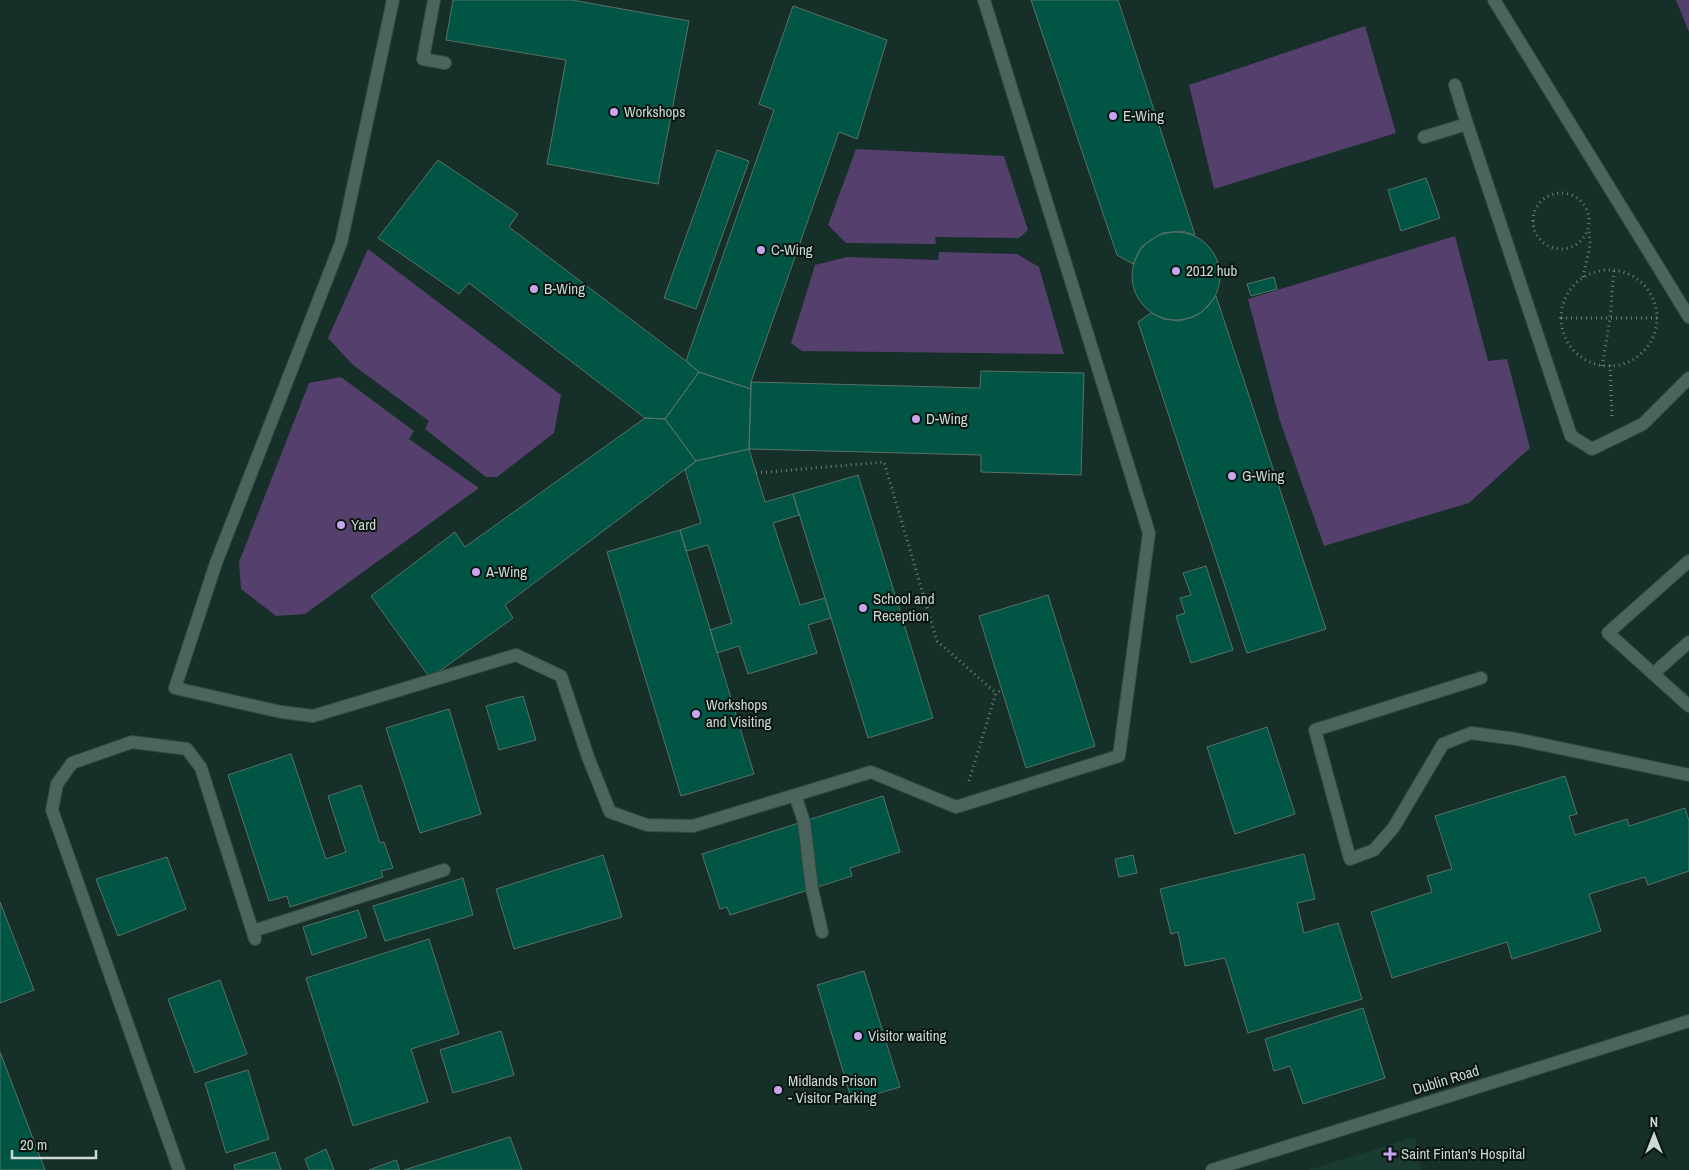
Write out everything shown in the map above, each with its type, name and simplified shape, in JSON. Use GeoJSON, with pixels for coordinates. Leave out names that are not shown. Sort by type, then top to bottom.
{"type":"FeatureCollection","features":[{"type":"Feature","properties":{"kind":"main road"},"geometry":{"type":"LineString","coordinates":[[394,0],[341,243],[216,563],[175,688],[281,712],[313,716],[516,655],[561,676],[588,757],[610,812],[647,825],[693,826],[871,772],[956,807],[1119,756],[1149,532],[984,0]]}},
{"type":"Feature","properties":{"kind":"main road"},"geometry":{"type":"LineString","coordinates":[[434,0],[423,59],[445,63]]}},
{"type":"Feature","properties":{"kind":"main road"},"geometry":{"type":"LineString","coordinates":[[1494,0],[1689,317]]}},
{"type":"Feature","properties":{"kind":"main road"},"geometry":{"type":"LineString","coordinates":[[1455,85],[1571,436],[1592,448],[1643,424],[1689,378]]}},
{"type":"Feature","properties":{"kind":"main road"},"geometry":{"type":"LineString","coordinates":[[1424,137],[1467,124]]}},
{"type":"Feature","properties":{"kind":"main road"},"geometry":{"type":"LineString","coordinates":[[1689,560],[1608,633],[1689,706]]}},
{"type":"Feature","properties":{"kind":"main road"},"geometry":{"type":"LineString","coordinates":[[1653,674],[1689,642]]}},
{"type":"Feature","properties":{"kind":"main road"},"geometry":{"type":"LineString","coordinates":[[1481,678],[1315,730],[1350,859],[1374,850],[1394,827],[1443,744],[1471,733],[1516,739],[1689,775]]}},
{"type":"Feature","properties":{"kind":"main road"},"geometry":{"type":"LineString","coordinates":[[179,1170],[52,810],[57,784],[72,763],[132,742],[187,749],[201,768],[254,935],[444,870]]}},
{"type":"Feature","properties":{"kind":"main road"},"geometry":{"type":"LineString","coordinates":[[796,795],[804,822],[812,889],[822,932]]}},
{"type":"Feature","properties":{"kind":"main road","name":"Dublin Road"},"geometry":{"type":"LineString","coordinates":[[1212,1170],[1689,1020]]}},
{"type":"Feature","properties":{"kind":"path"},"geometry":{"type":"LineString","coordinates":[[1583,277],[1590,245],[1589,217],[1586,208],[1580,201],[1573,195],[1563,193],[1545,197],[1538,203],[1532,221],[1538,239],[1546,246],[1557,250],[1568,249],[1578,244],[1585,236],[1589,226]]}},
{"type":"Feature","properties":{"kind":"path"},"geometry":{"type":"LineString","coordinates":[[1602,366],[1610,319],[1614,269]]}},
{"type":"Feature","properties":{"kind":"path"},"geometry":{"type":"LineString","coordinates":[[1614,269],[1629,273],[1643,282],[1652,295],[1657,307],[1657,327],[1650,344],[1638,358],[1621,365],[1602,366],[1585,360],[1571,348],[1563,334],[1560,318],[1563,302],[1571,288],[1583,277],[1598,271],[1614,269]]}},
{"type":"Feature","properties":{"kind":"path"},"geometry":{"type":"LineString","coordinates":[[1560,318],[1657,318]]}},
{"type":"Feature","properties":{"kind":"path"},"geometry":{"type":"LineString","coordinates":[[1610,365],[1612,428],[1616,437]]}},
{"type":"Feature","properties":{"kind":"path"},"geometry":{"type":"LineString","coordinates":[[756,473],[884,462],[937,641],[996,693]]}},
{"type":"Feature","properties":{"kind":"path"},"geometry":{"type":"LineString","coordinates":[[968,787],[996,693],[1002,690]]}},
{"type":"Feature","properties":{"kind":"shaded area"},"geometry":{"type":"Polygon","coordinates":[[[1676,0],[1689,0],[1689,32],[1676,0]]]}},
{"type":"Feature","properties":{"kind":"shaded area"},"geometry":{"type":"Polygon","coordinates":[[[1365,26],[1396,133],[1214,189],[1189,85],[1365,26]]]}},
{"type":"Feature","properties":{"kind":"shaded area"},"geometry":{"type":"Polygon","coordinates":[[[856,149],[1004,156],[1028,230],[1019,238],[935,237],[936,244],[846,243],[828,225],[856,149]]]}},
{"type":"Feature","properties":{"kind":"shaded area"},"geometry":{"type":"Polygon","coordinates":[[[1455,236],[1488,361],[1507,359],[1530,448],[1469,503],[1324,546],[1280,421],[1248,299],[1455,236]]]}},
{"type":"Feature","properties":{"kind":"shaded area"},"geometry":{"type":"Polygon","coordinates":[[[368,249],[561,395],[554,433],[497,477],[486,477],[425,429],[429,421],[353,365],[328,338],[368,249]]]}},
{"type":"Feature","properties":{"kind":"shaded area"},"geometry":{"type":"Polygon","coordinates":[[[939,252],[1017,254],[1039,267],[1064,354],[802,351],[791,343],[815,265],[847,257],[938,260],[939,252]]]}},
{"type":"Feature","properties":{"kind":"shaded area","name":"Yard"},"geometry":{"type":"Polygon","coordinates":[[[341,377],[414,431],[409,439],[479,488],[305,614],[276,616],[241,589],[239,562],[309,383],[341,377]]]}},
{"type":"Feature","properties":{"kind":"shaded area","name":"Saint Fintan's Hospital"},"geometry":{"type":"Polygon","coordinates":[[[1415,1137],[1421,1170],[1308,1170],[1415,1137]]]}},
{"type":"Feature","properties":{"kind":"building","name":"Workshops"},"geometry":{"type":"Polygon","coordinates":[[[453,0],[572,0],[689,21],[658,184],[547,164],[566,60],[446,40],[453,0]]]}},
{"type":"Feature","properties":{"kind":"building","name":"E-Wing"},"geometry":{"type":"Polygon","coordinates":[[[1031,0],[1118,0],[1195,235],[1182,231],[1162,233],[1141,247],[1133,264],[1117,255],[1031,0]]]}},
{"type":"Feature","properties":{"kind":"building","name":"C-Wing"},"geometry":{"type":"Polygon","coordinates":[[[793,6],[887,40],[857,139],[839,132],[751,382],[751,389],[699,372],[686,361],[774,110],[759,104],[793,6]]]}},
{"type":"Feature","properties":{"kind":"building"},"geometry":{"type":"Polygon","coordinates":[[[717,150],[749,161],[696,309],[664,298],[717,150]]]}},
{"type":"Feature","properties":{"kind":"building","name":"B-Wing"},"geometry":{"type":"Polygon","coordinates":[[[438,160],[518,214],[509,227],[699,372],[665,419],[645,418],[469,283],[459,294],[378,238],[438,160]]]}},
{"type":"Feature","properties":{"kind":"building"},"geometry":{"type":"Polygon","coordinates":[[[1426,178],[1440,218],[1401,231],[1388,190],[1426,178]]]}},
{"type":"Feature","properties":{"kind":"building","name":"2012 hub"},"geometry":{"type":"Polygon","coordinates":[[[1167,232],[1185,232],[1201,239],[1213,251],[1220,267],[1220,285],[1213,301],[1201,313],[1185,320],[1167,320],[1151,313],[1139,301],[1132,285],[1132,267],[1139,251],[1151,239],[1167,232]]]}},
{"type":"Feature","properties":{"kind":"building"},"geometry":{"type":"Polygon","coordinates":[[[1274,277],[1277,289],[1251,296],[1247,284],[1274,277]]]}},
{"type":"Feature","properties":{"kind":"building","name":"G-Wing"},"geometry":{"type":"Polygon","coordinates":[[[1216,296],[1326,629],[1247,653],[1138,322],[1151,313],[1164,319],[1179,321],[1193,317],[1202,312],[1216,296]]]}},
{"type":"Feature","properties":{"kind":"building","name":"D-Wing"},"geometry":{"type":"Polygon","coordinates":[[[981,371],[1084,373],[1081,475],[981,472],[981,455],[749,449],[751,382],[980,388],[981,371]]]}},
{"type":"Feature","properties":{"kind":"building"},"geometry":{"type":"Polygon","coordinates":[[[699,372],[751,389],[749,449],[696,461],[665,419],[699,372]]]}},
{"type":"Feature","properties":{"kind":"building","name":"A-Wing"},"geometry":{"type":"Polygon","coordinates":[[[645,418],[665,419],[696,461],[505,605],[513,618],[430,678],[371,596],[455,532],[465,547],[645,418]]]}},
{"type":"Feature","properties":{"kind":"building"},"geometry":{"type":"Polygon","coordinates":[[[749,449],[765,502],[793,494],[799,515],[773,523],[800,605],[825,598],[831,618],[808,625],[817,653],[748,674],[739,646],[717,653],[710,630],[732,623],[708,545],[686,551],[680,530],[701,523],[685,470],[696,461],[749,449]]]}},
{"type":"Feature","properties":{"kind":"building","name":"School and Reception"},"geometry":{"type":"Polygon","coordinates":[[[858,475],[933,718],[868,738],[793,494],[858,475]]]}},
{"type":"Feature","properties":{"kind":"building","name":"Workshops and Visiting"},"geometry":{"type":"Polygon","coordinates":[[[680,530],[754,774],[681,796],[607,552],[680,530]]]}},
{"type":"Feature","properties":{"kind":"building"},"geometry":{"type":"Polygon","coordinates":[[[1206,566],[1233,650],[1191,663],[1176,616],[1185,613],[1180,598],[1191,595],[1183,573],[1206,566]]]}},
{"type":"Feature","properties":{"kind":"building"},"geometry":{"type":"Polygon","coordinates":[[[1048,595],[1095,746],[1026,768],[979,616],[1048,595]]]}},
{"type":"Feature","properties":{"kind":"building"},"geometry":{"type":"Polygon","coordinates":[[[523,696],[536,740],[499,750],[486,706],[523,696]]]}},
{"type":"Feature","properties":{"kind":"building"},"geometry":{"type":"Polygon","coordinates":[[[449,709],[481,814],[420,833],[386,728],[449,709]]]}},
{"type":"Feature","properties":{"kind":"building"},"geometry":{"type":"Polygon","coordinates":[[[1267,727],[1295,814],[1235,834],[1207,747],[1267,727]]]}},
{"type":"Feature","properties":{"kind":"building"},"geometry":{"type":"Polygon","coordinates":[[[291,754],[326,859],[346,852],[328,796],[361,785],[380,843],[384,842],[393,868],[381,871],[383,877],[290,907],[287,896],[269,901],[228,775],[291,754]]]}},
{"type":"Feature","properties":{"kind":"building"},"geometry":{"type":"Polygon","coordinates":[[[1565,776],[1577,814],[1569,816],[1575,835],[1627,819],[1629,826],[1685,808],[1689,821],[1689,871],[1648,885],[1645,877],[1589,894],[1601,931],[1512,959],[1507,942],[1392,978],[1371,912],[1432,892],[1427,876],[1452,869],[1435,816],[1565,776]]]}},
{"type":"Feature","properties":{"kind":"building"},"geometry":{"type":"Polygon","coordinates":[[[883,796],[900,852],[850,868],[852,876],[730,915],[727,907],[720,909],[702,854],[883,796]]]}},
{"type":"Feature","properties":{"kind":"building"},"geometry":{"type":"Polygon","coordinates":[[[1304,854],[1315,899],[1297,903],[1304,933],[1338,923],[1362,999],[1248,1033],[1225,958],[1185,966],[1178,932],[1171,934],[1160,889],[1304,854]]]}},
{"type":"Feature","properties":{"kind":"building"},"geometry":{"type":"Polygon","coordinates":[[[603,855],[622,917],[514,949],[496,889],[603,855]]]}},
{"type":"Feature","properties":{"kind":"building"},"geometry":{"type":"Polygon","coordinates":[[[1133,855],[1137,873],[1119,877],[1115,859],[1133,855]]]}},
{"type":"Feature","properties":{"kind":"building"},"geometry":{"type":"Polygon","coordinates":[[[167,857],[186,909],[118,936],[96,879],[167,857]]]}},
{"type":"Feature","properties":{"kind":"building"},"geometry":{"type":"Polygon","coordinates":[[[463,878],[473,915],[385,941],[373,906],[463,878]]]}},
{"type":"Feature","properties":{"kind":"building"},"geometry":{"type":"Polygon","coordinates":[[[0,902],[34,990],[0,1003],[0,902]]]}},
{"type":"Feature","properties":{"kind":"building"},"geometry":{"type":"Polygon","coordinates":[[[358,910],[367,937],[312,955],[303,927],[358,910]]]}},
{"type":"Feature","properties":{"kind":"building"},"geometry":{"type":"Polygon","coordinates":[[[429,939],[459,1034],[411,1049],[428,1102],[353,1126],[306,978],[429,939]]]}},
{"type":"Feature","properties":{"kind":"building","name":"Visitor waiting"},"geometry":{"type":"Polygon","coordinates":[[[864,971],[900,1087],[852,1101],[817,985],[864,971]]]}},
{"type":"Feature","properties":{"kind":"building"},"geometry":{"type":"Polygon","coordinates":[[[220,980],[247,1054],[195,1073],[168,999],[220,980]]]}},
{"type":"Feature","properties":{"kind":"building"},"geometry":{"type":"Polygon","coordinates":[[[1363,1008],[1385,1078],[1303,1104],[1290,1066],[1274,1071],[1265,1039],[1363,1008]]]}},
{"type":"Feature","properties":{"kind":"building"},"geometry":{"type":"Polygon","coordinates":[[[501,1031],[514,1075],[453,1093],[440,1050],[501,1031]]]}},
{"type":"Feature","properties":{"kind":"building"},"geometry":{"type":"Polygon","coordinates":[[[0,1052],[45,1170],[0,1170],[0,1052]]]}},
{"type":"Feature","properties":{"kind":"building"},"geometry":{"type":"Polygon","coordinates":[[[248,1070],[269,1139],[226,1153],[205,1083],[248,1070]]]}},
{"type":"Feature","properties":{"kind":"building"},"geometry":{"type":"Polygon","coordinates":[[[510,1137],[522,1170],[404,1170],[510,1137]]]}},
{"type":"Feature","properties":{"kind":"building"},"geometry":{"type":"Polygon","coordinates":[[[326,1149],[334,1170],[309,1170],[305,1159],[326,1149]]]}},
{"type":"Feature","properties":{"kind":"building"},"geometry":{"type":"Polygon","coordinates":[[[275,1152],[281,1170],[235,1170],[234,1165],[275,1152]]]}},
{"type":"Feature","properties":{"kind":"building"},"geometry":{"type":"Polygon","coordinates":[[[396,1160],[400,1170],[369,1170],[396,1160]]]}},
{"type":"Feature","properties":{"kind":"place","name":"Workshops"},"geometry":{"type":"Point","coordinates":[614,112]}},
{"type":"Feature","properties":{"kind":"place","name":"E-Wing"},"geometry":{"type":"Point","coordinates":[1113,116]}},
{"type":"Feature","properties":{"kind":"place","name":"C-Wing"},"geometry":{"type":"Point","coordinates":[761,250]}},
{"type":"Feature","properties":{"kind":"place","name":"2012 hub"},"geometry":{"type":"Point","coordinates":[1176,271]}},
{"type":"Feature","properties":{"kind":"place","name":"B-Wing"},"geometry":{"type":"Point","coordinates":[534,289]}},
{"type":"Feature","properties":{"kind":"place","name":"D-Wing"},"geometry":{"type":"Point","coordinates":[916,419]}},
{"type":"Feature","properties":{"kind":"place","name":"G-Wing"},"geometry":{"type":"Point","coordinates":[1232,476]}},
{"type":"Feature","properties":{"kind":"place","name":"Yard"},"geometry":{"type":"Point","coordinates":[341,525]}},
{"type":"Feature","properties":{"kind":"place","name":"A-Wing"},"geometry":{"type":"Point","coordinates":[476,572]}},
{"type":"Feature","properties":{"kind":"place","name":"School and Reception"},"geometry":{"type":"Point","coordinates":[863,608]}},
{"type":"Feature","properties":{"kind":"place","name":"Workshops and Visiting"},"geometry":{"type":"Point","coordinates":[696,714]}},
{"type":"Feature","properties":{"kind":"place","name":"Visitor waiting"},"geometry":{"type":"Point","coordinates":[858,1036]}},
{"type":"Feature","properties":{"kind":"place","name":"Midlands Prison - Visitor Parking"},"geometry":{"type":"Point","coordinates":[778,1090]}},
{"type":"Feature","properties":{"kind":"place","name":"Saint Fintan's Hospital"},"geometry":{"type":"Point","coordinates":[1390,1154]}}]}
